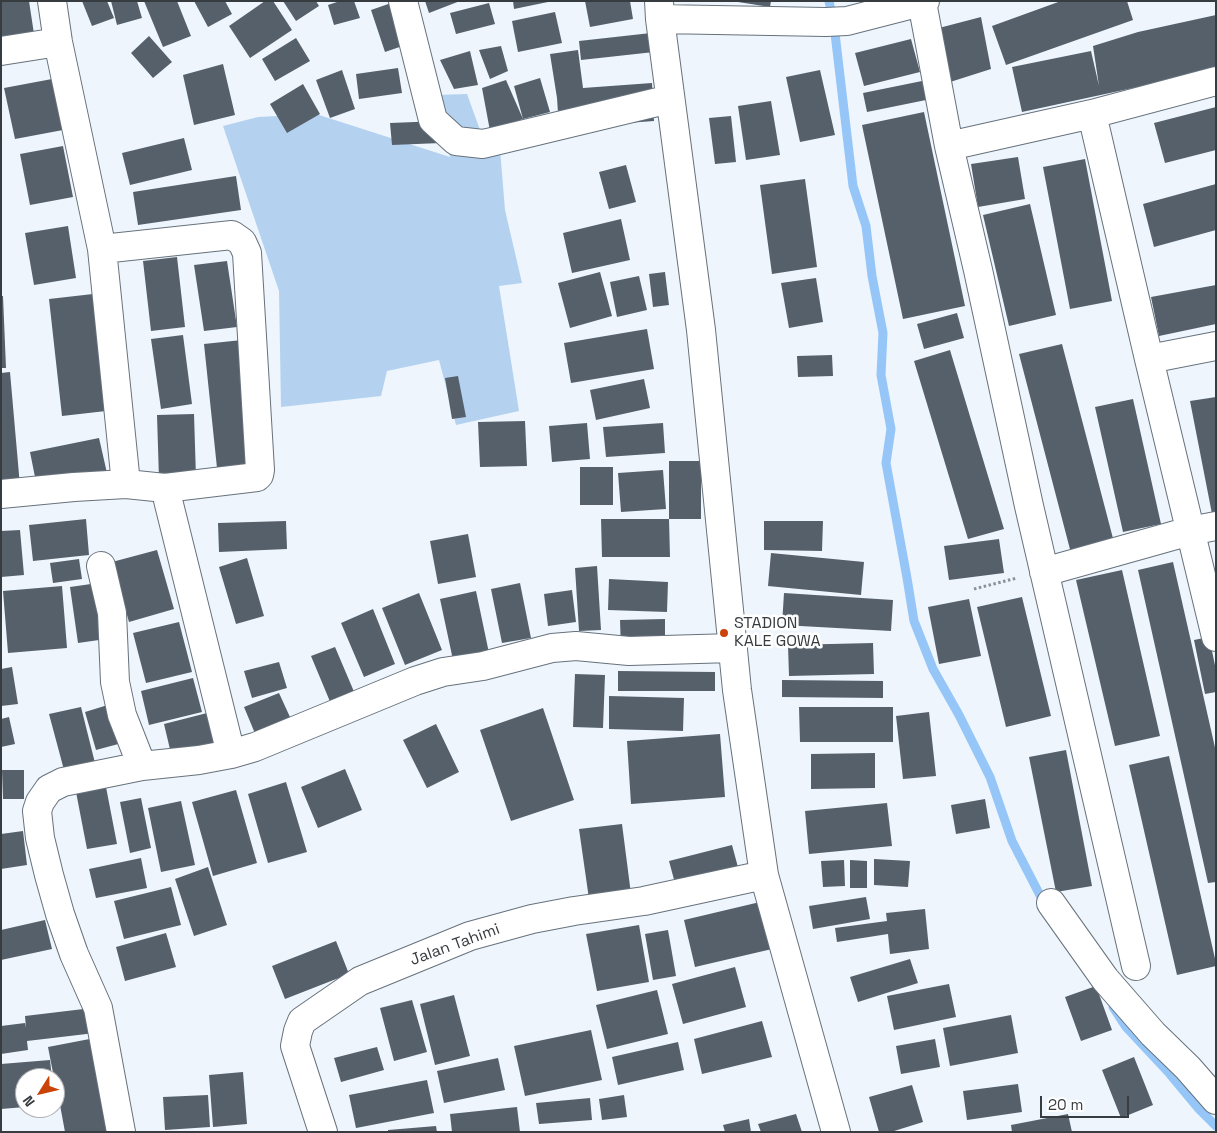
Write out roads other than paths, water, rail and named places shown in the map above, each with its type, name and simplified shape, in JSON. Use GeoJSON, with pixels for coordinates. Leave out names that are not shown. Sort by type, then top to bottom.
{"type":"FeatureCollection","features":[{"type":"Feature","properties":{"kind":"street"},"geometry":{"type":"LineString","coordinates":[[52,1],[58,42],[102,249],[126,484]]}},
{"type":"Feature","properties":{"kind":"street"},"geometry":{"type":"LineString","coordinates":[[403,1],[433,120],[456,141],[483,144],[670,99]]}},
{"type":"Feature","properties":{"kind":"street"},"geometry":{"type":"LineString","coordinates":[[836,1132],[764,875],[738,690],[701,330],[659,10],[837,22],[924,2],[949,146],[1044,572],[1136,966]]}},
{"type":"Feature","properties":{"kind":"street"},"geometry":{"type":"LineString","coordinates":[[1,51],[58,42]]}},
{"type":"Feature","properties":{"kind":"street"},"geometry":{"type":"LineString","coordinates":[[949,146],[1092,114],[1216,80]]}},
{"type":"Feature","properties":{"kind":"street"},"geometry":{"type":"LineString","coordinates":[[1092,114],[1149,359],[1203,529],[1216,636]]}},
{"type":"Feature","properties":{"kind":"street"},"geometry":{"type":"LineString","coordinates":[[1,494],[126,484],[165,488],[257,477],[259,475],[247,253],[242,242],[232,235],[102,249]]}},
{"type":"Feature","properties":{"kind":"street"},"geometry":{"type":"LineString","coordinates":[[1149,359],[1216,346]]}},
{"type":"Feature","properties":{"kind":"street"},"geometry":{"type":"LineString","coordinates":[[165,488],[231,754]]}},
{"type":"Feature","properties":{"kind":"street"},"geometry":{"type":"LineString","coordinates":[[1044,572],[1203,529]]}},
{"type":"Feature","properties":{"kind":"street"},"geometry":{"type":"LineString","coordinates":[[101,566],[112,613],[113,652],[122,715],[142,766]]}},
{"type":"Feature","properties":{"kind":"street"},"geometry":{"type":"LineString","coordinates":[[121,1132],[98,1008],[74,954],[60,914],[40,838],[37,811],[40,802],[50,789],[63,782],[142,766],[199,760],[231,754],[271,740],[415,681],[443,672],[483,666],[552,648],[576,646],[629,651],[733,648]]}},
{"type":"Feature","properties":{"kind":"street","name":"Jalan Tahimi"},"geometry":{"type":"LineString","coordinates":[[323,1132],[295,1046],[298,1031],[302,1021],[360,981],[470,936],[488,931],[557,914],[644,901],[764,875]]}},
{"type":"Feature","properties":{"kind":"street"},"geometry":{"type":"LineString","coordinates":[[1051,904],[1105,979],[1153,1034],[1188,1068],[1216,1100]]}},
{"type":"Feature","properties":{"kind":"waterway"},"geometry":{"type":"LineString","coordinates":[[829,1],[834,25],[853,186],[866,226],[872,276],[883,333],[881,375],[891,429],[886,463],[914,621],[933,669],[959,715],[990,777],[1012,841],[1045,905]]}},
{"type":"Feature","properties":{"kind":"waterway"},"geometry":{"type":"LineString","coordinates":[[1113,1007],[1126,1027],[1216,1126]]}},
{"type":"Feature","properties":{"kind":"place","name":"STADION KALE GOWA"},"geometry":{"type":"Point","coordinates":[724,633]}}]}
